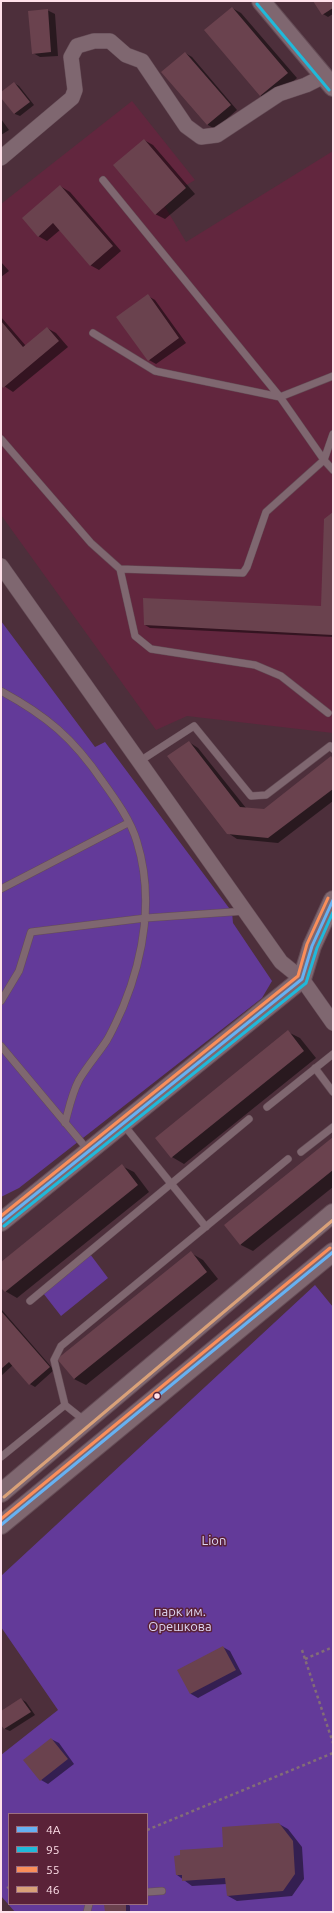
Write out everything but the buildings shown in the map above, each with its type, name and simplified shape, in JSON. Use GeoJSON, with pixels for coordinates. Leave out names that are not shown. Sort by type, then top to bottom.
{"type":"FeatureCollection","features":[{"type":"Feature","properties":{"kind":"street"},"geometry":{"type":"LineString","coordinates":[[1,158],[72,98],[75,90],[71,57],[77,46],[94,41],[110,41],[126,55],[142,61],[186,126],[201,137],[217,135],[280,94],[306,85],[328,81],[261,1]]}},
{"type":"Feature","properties":{"kind":"street"},"geometry":{"type":"LineString","coordinates":[[1,566],[281,962],[302,979],[333,1023]]}},
{"type":"Feature","properties":{"kind":"street"},"geometry":{"type":"LineString","coordinates":[[1,1222],[302,979],[312,946],[333,900]]}},
{"type":"Feature","properties":{"kind":"street"},"geometry":{"type":"LineString","coordinates":[[1,1493],[333,1213]]}},
{"type":"Feature","properties":{"kind":"street"},"geometry":{"type":"LineString","coordinates":[[1,1525],[333,1252]]}},
{"type":"Feature","properties":{"kind":"street"},"geometry":{"type":"LineString","coordinates":[[189,1334],[206,1356]]}},
{"type":"Feature","properties":{"kind":"lane"},"geometry":{"type":"LineString","coordinates":[[103,180],[280,397],[324,460],[333,470]]}},
{"type":"Feature","properties":{"kind":"lane"},"geometry":{"type":"LineString","coordinates":[[93,333],[155,371],[280,397],[333,376]]}},
{"type":"Feature","properties":{"kind":"lane"},"geometry":{"type":"LineString","coordinates":[[120,569],[243,573],[247,567],[266,512],[324,460],[333,434]]}},
{"type":"Feature","properties":{"kind":"lane"},"geometry":{"type":"LineString","coordinates":[[1,439],[91,544],[120,569],[135,636],[151,649],[255,665],[281,676],[328,713]]}},
{"type":"Feature","properties":{"kind":"lane"},"geometry":{"type":"LineString","coordinates":[[1,691],[43,716],[71,740],[107,787],[137,842],[146,887],[146,918],[142,945],[123,1007],[108,1039],[79,1079],[65,1123]]}},
{"type":"Feature","properties":{"kind":"lane"},"geometry":{"type":"LineString","coordinates":[[140,761],[194,726],[251,796],[266,795],[330,746],[333,749]]}},
{"type":"Feature","properties":{"kind":"lane"},"geometry":{"type":"LineString","coordinates":[[1,889],[128,823]]}},
{"type":"Feature","properties":{"kind":"lane"},"geometry":{"type":"LineString","coordinates":[[1,1001],[19,971],[31,932],[146,918],[246,911]]}},
{"type":"Feature","properties":{"kind":"lane"},"geometry":{"type":"LineString","coordinates":[[1,1046],[89,1151]]}},
{"type":"Feature","properties":{"kind":"lane"},"geometry":{"type":"LineString","coordinates":[[267,1107],[333,1054]]}},
{"type":"Feature","properties":{"kind":"lane"},"geometry":{"type":"LineString","coordinates":[[315,1068],[333,1092]]}},
{"type":"Feature","properties":{"kind":"lane"},"geometry":{"type":"LineString","coordinates":[[30,1301],[249,1119]]}},
{"type":"Feature","properties":{"kind":"lane"},"geometry":{"type":"LineString","coordinates":[[122,1124],[206,1227]]}},
{"type":"Feature","properties":{"kind":"lane"},"geometry":{"type":"LineString","coordinates":[[301,1152],[333,1127]]}},
{"type":"Feature","properties":{"kind":"lane"},"geometry":{"type":"LineString","coordinates":[[85,1422],[65,1405],[54,1360],[61,1346],[288,1159]]}},
{"type":"Feature","properties":{"kind":"lane"},"geometry":{"type":"LineString","coordinates":[[1,1457],[65,1405]]}},
{"type":"Feature","properties":{"kind":"lane"},"geometry":{"type":"LineString","coordinates":[[148,1892],[162,1891]]}},
{"type":"Feature","properties":{"kind":"path"},"geometry":{"type":"LineString","coordinates":[[305,1659],[333,1647]]}},
{"type":"Feature","properties":{"kind":"path"},"geometry":{"type":"LineString","coordinates":[[302,1650],[333,1743]]}},
{"type":"Feature","properties":{"kind":"path"},"geometry":{"type":"LineString","coordinates":[[148,1830],[333,1753]]}},
{"type":"Feature","properties":{"kind":"shaded area"},"geometry":{"type":"Polygon","coordinates":[[[132,101],[195,180],[161,200],[186,242],[333,151],[333,733],[187,716],[156,730],[1,515],[1,204],[132,101]]]}},
{"type":"Feature","properties":{"kind":"green space"},"geometry":{"type":"Polygon","coordinates":[[[1,621],[95,747],[105,742],[232,912],[233,923],[272,981],[262,998],[19,1188],[1,1197],[1,621]]]}},
{"type":"Feature","properties":{"kind":"green space"},"geometry":{"type":"Polygon","coordinates":[[[90,1254],[108,1278],[61,1316],[43,1293],[90,1254]]]}},
{"type":"Feature","properties":{"kind":"green space","name":"парк им. Орешкова"},"geometry":{"type":"Polygon","coordinates":[[[315,1285],[333,1307],[333,1912],[15,1912],[9,1905],[148,1905],[148,1813],[8,1813],[8,1904],[1,1896],[1,1755],[58,1710],[1,1627],[1,1576],[315,1285]]]}},
{"type":"Feature","properties":{"kind":"transit line","name":"95"},"geometry":{"type":"LineString","coordinates":[[257,4],[329,90]]}},
{"type":"Feature","properties":{"kind":"transit line","name":"55"},"geometry":{"type":"LineString","coordinates":[[1,1216],[298,976],[307,944],[328,898]]}},
{"type":"Feature","properties":{"kind":"transit line","name":"4А"},"geometry":{"type":"LineString","coordinates":[[1,1222],[302,979],[312,946],[333,900]]}},
{"type":"Feature","properties":{"kind":"transit line","name":"95"},"geometry":{"type":"LineString","coordinates":[[4,1226],[306,983],[317,948],[333,912]]}},
{"type":"Feature","properties":{"kind":"transit line","name":"46"},"geometry":{"type":"LineString","coordinates":[[4,1497],[333,1220]]}},
{"type":"Feature","properties":{"kind":"transit line","name":"55"},"geometry":{"type":"LineString","coordinates":[[1,1519],[330,1248]]}},
{"type":"Feature","properties":{"kind":"transit line","name":"4А"},"geometry":{"type":"LineString","coordinates":[[1,1525],[333,1252]]}},
{"type":"Feature","properties":{"kind":"park label","name":"Lion"},"geometry":{"type":"Point","coordinates":[214,1541]}}]}
